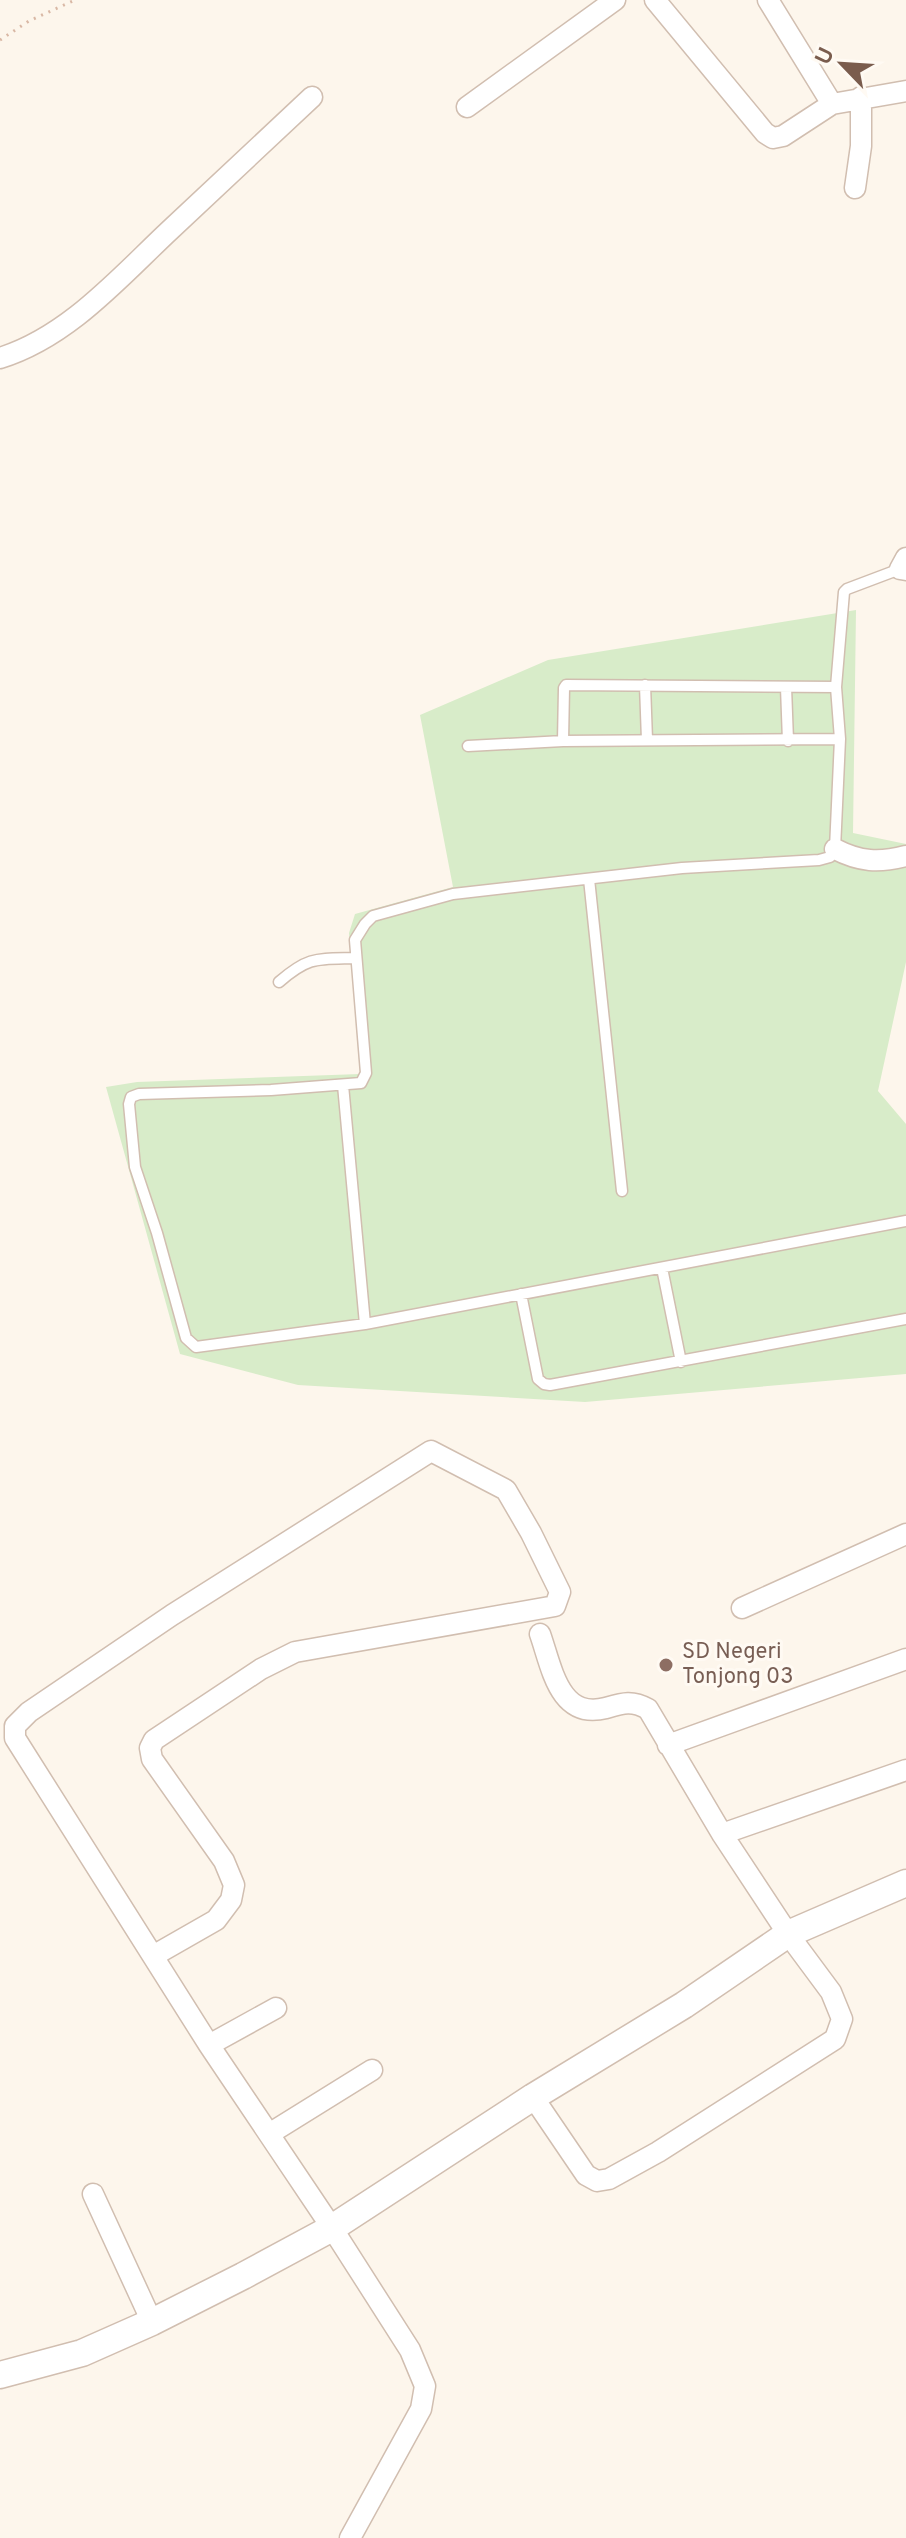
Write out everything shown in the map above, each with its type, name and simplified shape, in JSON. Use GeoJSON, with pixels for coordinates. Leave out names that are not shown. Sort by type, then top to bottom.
{"type":"FeatureCollection","features":[{"type":"Feature","properties":{"kind":"street"},"geometry":{"type":"LineString","coordinates":[[467,107],[615,0]]}},
{"type":"Feature","properties":{"kind":"street"},"geometry":{"type":"LineString","coordinates":[[655,0],[770,137],[783,136],[832,104],[906,91]]}},
{"type":"Feature","properties":{"kind":"street"},"geometry":{"type":"LineString","coordinates":[[768,0],[832,104]]}},
{"type":"Feature","properties":{"kind":"street"},"geometry":{"type":"LineString","coordinates":[[0,358],[50,336],[91,303],[312,97]]}},
{"type":"Feature","properties":{"kind":"street"},"geometry":{"type":"LineString","coordinates":[[855,188],[861,146],[861,97]]}},
{"type":"Feature","properties":{"kind":"street"},"geometry":{"type":"LineString","coordinates":[[835,849],[868,862],[906,856]]}},
{"type":"Feature","properties":{"kind":"street"},"geometry":{"type":"LineString","coordinates":[[153,1956],[216,1920],[231,1900],[234,1885],[224,1861],[152,1759],[150,1748],[154,1740],[261,1669],[295,1652],[555,1606],[560,1592],[506,1490],[431,1451],[172,1615],[15,1726],[15,1738],[209,2045],[410,2350],[425,2386],[421,2409],[349,2537]]}},
{"type":"Feature","properties":{"kind":"street"},"geometry":{"type":"LineString","coordinates":[[742,1608],[906,1534]]}},
{"type":"Feature","properties":{"kind":"street"},"geometry":{"type":"LineString","coordinates":[[533,2097],[586,2175],[597,2181],[609,2179],[658,2152],[821,2048],[838,2036],[842,2019],[831,1992],[788,1934],[722,1834],[648,1709],[626,1702],[588,1711],[571,1704],[554,1676],[540,1634]]}},
{"type":"Feature","properties":{"kind":"street"},"geometry":{"type":"LineString","coordinates":[[668,1745],[906,1659]]}},
{"type":"Feature","properties":{"kind":"street"},"geometry":{"type":"LineString","coordinates":[[722,1834],[906,1770]]}},
{"type":"Feature","properties":{"kind":"street"},"geometry":{"type":"LineString","coordinates":[[0,2375],[73,2357],[152,2322],[332,2228],[533,2097],[684,2005],[788,1934],[906,1883]]}},
{"type":"Feature","properties":{"kind":"street"},"geometry":{"type":"LineString","coordinates":[[209,2045],[276,2008]]}},
{"type":"Feature","properties":{"kind":"street"},"geometry":{"type":"LineString","coordinates":[[269,2134],[372,2070]]}},
{"type":"Feature","properties":{"kind":"street"},"geometry":{"type":"LineString","coordinates":[[93,2194],[152,2322]]}},
{"type":"Feature","properties":{"kind":"lane"},"geometry":{"type":"LineString","coordinates":[[904,566],[845,591],[836,687],[840,739],[835,849],[830,857],[682,868],[453,894],[373,916],[355,940],[366,1073],[361,1083],[135,1094],[129,1104],[132,1153],[186,1338],[193,1346],[365,1324],[906,1221]]}},
{"type":"Feature","properties":{"kind":"lane"},"geometry":{"type":"LineString","coordinates":[[563,741],[565,685],[836,687]]}},
{"type":"Feature","properties":{"kind":"lane"},"geometry":{"type":"LineString","coordinates":[[645,685],[647,740]]}},
{"type":"Feature","properties":{"kind":"lane"},"geometry":{"type":"LineString","coordinates":[[786,687],[788,741]]}},
{"type":"Feature","properties":{"kind":"lane"},"geometry":{"type":"LineString","coordinates":[[468,746],[716,738],[788,741],[840,739]]}},
{"type":"Feature","properties":{"kind":"lane"},"geometry":{"type":"LineString","coordinates":[[589,879],[622,1191]]}},
{"type":"Feature","properties":{"kind":"lane"},"geometry":{"type":"LineString","coordinates":[[279,982],[312,959],[356,958]]}},
{"type":"Feature","properties":{"kind":"lane"},"geometry":{"type":"LineString","coordinates":[[343,1085],[365,1324]]}},
{"type":"Feature","properties":{"kind":"lane"},"geometry":{"type":"LineString","coordinates":[[662,1268],[681,1362]]}},
{"type":"Feature","properties":{"kind":"lane"},"geometry":{"type":"LineString","coordinates":[[521,1294],[537,1375],[544,1384],[681,1362],[906,1319]]}},
{"type":"Feature","properties":{"kind":"path"},"geometry":{"type":"LineString","coordinates":[[0,40],[29,21],[75,0]]}},
{"type":"Feature","properties":{"kind":"green space"},"geometry":{"type":"Polygon","coordinates":[[[856,610],[853,833],[906,844],[906,962],[878,1091],[906,1124],[906,1374],[585,1402],[298,1385],[180,1354],[106,1087],[137,1082],[360,1074],[349,933],[355,914],[453,887],[420,715],[548,660],[856,610]]]}},
{"type":"Feature","properties":{"kind":"place","name":"SD Negeri Tonjong 03"},"geometry":{"type":"Point","coordinates":[666,1665]}}]}
